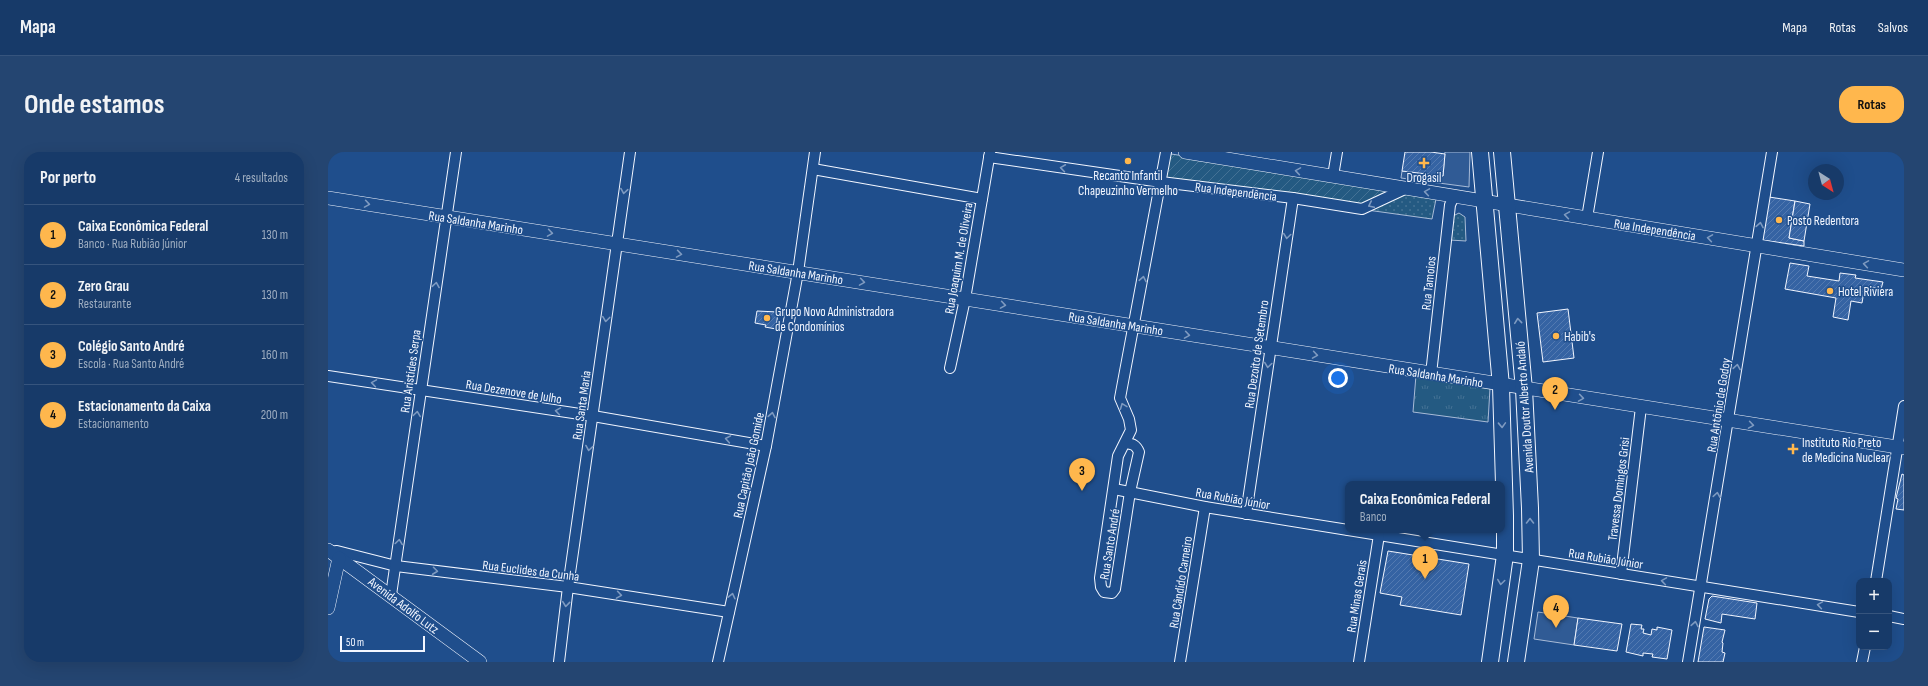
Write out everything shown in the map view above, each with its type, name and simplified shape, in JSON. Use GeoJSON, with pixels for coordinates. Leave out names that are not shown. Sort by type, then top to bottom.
{"type":"FeatureCollection","features":[{"type":"Feature","properties":{"kind":"main road","name":"Avenida Doutor Alberto Andaló"},"geometry":{"type":"LineString","coordinates":[[1480,152],[1501,386],[1503,481]]}},
{"type":"Feature","properties":{"kind":"main road","name":"Avenida Doutor Alberto Andaló"},"geometry":{"type":"LineString","coordinates":[[1502,152],[1524,389],[1530,508],[1531,560],[1516,662]]}},
{"type":"Feature","properties":{"kind":"main road","name":"Avenida Doutor Alberto Andaló"},"geometry":{"type":"LineString","coordinates":[[1490,662],[1505,555],[1504,533]]}},
{"type":"Feature","properties":{"kind":"street","name":"Rua Aristides Serpa"},"geometry":{"type":"LineString","coordinates":[[391,595],[456,152]]}},
{"type":"Feature","properties":{"kind":"street","name":"Rua Santa Maria"},"geometry":{"type":"LineString","coordinates":[[559,662],[568,588],[594,416],[616,244],[630,152]]}},
{"type":"Feature","properties":{"kind":"street","name":"Rua Capitão João Gomide"},"geometry":{"type":"LineString","coordinates":[[718,662],[766,446],[798,272],[815,152]]}},
{"type":"Feature","properties":{"kind":"street","name":"Rua Santo André"},"geometry":{"type":"LineString","coordinates":[[1126,443],[1134,444],[1139,452],[1130,492],[1115,589],[1112,593],[1104,592],[1101,587],[1100,578],[1111,512],[1118,456],[1126,443],[1131,430],[1129,419],[1120,398],[1166,152]]}},
{"type":"Feature","properties":{"kind":"street","name":"Rua Independência"},"geometry":{"type":"LineString","coordinates":[[1185,152],[1485,201],[1506,206],[1904,270]]}},
{"type":"Feature","properties":{"kind":"street"},"geometry":{"type":"LineString","coordinates":[[1333,176],[1337,152]]}},
{"type":"Feature","properties":{"kind":"street"},"geometry":{"type":"LineString","coordinates":[[1587,218],[1598,152]]}},
{"type":"Feature","properties":{"kind":"street","name":"Rua Antônio de Godoy"},"geometry":{"type":"LineString","coordinates":[[1688,662],[1702,587],[1772,152]]}},
{"type":"Feature","properties":{"kind":"street","name":"Rua Independência"},"geometry":{"type":"LineString","coordinates":[[990,155],[1161,182],[1293,198],[1362,209],[1406,188]]}},
{"type":"Feature","properties":{"kind":"street","name":"Rua Joaquim M. de Oliveira"},"geometry":{"type":"LineString","coordinates":[[950,368],[965,299],[990,155]]}},
{"type":"Feature","properties":{"kind":"street"},"geometry":{"type":"LineString","coordinates":[[813,169],[982,199]]}},
{"type":"Feature","properties":{"kind":"street","name":"Rua Tamoios"},"geometry":{"type":"LineString","coordinates":[[1431,374],[1450,205],[1454,196]]}},
{"type":"Feature","properties":{"kind":"street","name":"Rua Saldanha Marinho"},"geometry":{"type":"LineString","coordinates":[[328,198],[798,272],[1501,386],[1901,448]]}},
{"type":"Feature","properties":{"kind":"street","name":"Rua Dezoito de Setembro"},"geometry":{"type":"LineString","coordinates":[[1246,514],[1293,198]]}},
{"type":"Feature","properties":{"kind":"street","name":"Rua Dezenove de Julho"},"geometry":{"type":"LineString","coordinates":[[328,376],[594,416],[766,446]]}},
{"type":"Feature","properties":{"kind":"street"},"geometry":{"type":"LineString","coordinates":[[1877,578],[1901,448],[1904,406]]}},
{"type":"Feature","properties":{"kind":"street","name":"Travessa Domingos Grisi"},"geometry":{"type":"LineString","coordinates":[[1621,574],[1641,407]]}},
{"type":"Feature","properties":{"kind":"street","name":"Rua Rubião Júnior"},"geometry":{"type":"LineString","coordinates":[[1114,489],[1205,507],[1345,530]]}},
{"type":"Feature","properties":{"kind":"street","name":"Rua Cândido Carneiro"},"geometry":{"type":"LineString","coordinates":[[1180,662],[1205,507]]}},
{"type":"Feature","properties":{"kind":"street"},"geometry":{"type":"LineString","coordinates":[[1111,512],[1127,515]]}},
{"type":"Feature","properties":{"kind":"street","name":"Rua Rubião Júnior"},"geometry":{"type":"LineString","coordinates":[[1367,533],[1856,612]]}},
{"type":"Feature","properties":{"kind":"street","name":"Rua Minas Gerais"},"geometry":{"type":"LineString","coordinates":[[1359,662],[1379,535]]}},
{"type":"Feature","properties":{"kind":"street"},"geometry":{"type":"LineString","coordinates":[[1106,544],[1122,548]]}},
{"type":"Feature","properties":{"kind":"street","name":"Rua Euclides da Cunha"},"geometry":{"type":"LineString","coordinates":[[332,553],[337,551],[396,566],[568,588],[729,612]]}},
{"type":"Feature","properties":{"kind":"street"},"geometry":{"type":"LineString","coordinates":[[328,608],[332,553]]}},
{"type":"Feature","properties":{"kind":"street","name":"Avenida Adolfo Lutz"},"geometry":{"type":"LineString","coordinates":[[332,553],[480,662]]}},
{"type":"Feature","properties":{"kind":"street"},"geometry":{"type":"LineString","coordinates":[[1892,617],[1904,619]]}},
{"type":"Feature","properties":{"kind":"street"},"geometry":{"type":"LineString","coordinates":[[1862,662],[1864,650]]}},
{"type":"Feature","properties":{"kind":"green space"},"geometry":{"type":"Polygon","coordinates":[[[1165,153],[1398,190],[1363,206],[1163,179],[1165,153]]]}},
{"type":"Feature","properties":{"kind":"green space"},"geometry":{"type":"Polygon","coordinates":[[[1404,194],[1436,199],[1432,219],[1367,210],[1404,194]]]}},
{"type":"Feature","properties":{"kind":"green space"},"geometry":{"type":"Polygon","coordinates":[[[1459,213],[1465,217],[1466,241],[1450,240],[1453,216],[1459,213]]]}},
{"type":"Feature","properties":{"kind":"green space"},"geometry":{"type":"Polygon","coordinates":[[[1416,375],[1490,388],[1488,422],[1413,412],[1416,375]]]}},
{"type":"Feature","properties":{"kind":"shaded area"},"geometry":{"type":"Polygon","coordinates":[[[1445,152],[1470,152],[1469,187],[1401,178],[1402,171],[1443,176],[1445,152]]]}},
{"type":"Feature","properties":{"kind":"shaded area"},"geometry":{"type":"Polygon","coordinates":[[[1538,612],[1578,618],[1574,645],[1534,639],[1538,612]]]}},
{"type":"Feature","properties":{"kind":"building","name":"Drogasil"},"geometry":{"type":"Polygon","coordinates":[[[1405,152],[1431,152],[1445,154],[1443,176],[1402,171],[1405,152]]]}},
{"type":"Feature","properties":{"kind":"building","name":"Posto Redentora"},"geometry":{"type":"Polygon","coordinates":[[[1769,197],[1795,201],[1789,238],[1804,241],[1804,246],[1762,240],[1769,197]]]}},
{"type":"Feature","properties":{"kind":"building"},"geometry":{"type":"Polygon","coordinates":[[[1795,201],[1810,204],[1804,241],[1789,238],[1795,201]]]}},
{"type":"Feature","properties":{"kind":"building","name":"Hotel Riviera"},"geometry":{"type":"Polygon","coordinates":[[[1790,263],[1809,266],[1807,276],[1839,281],[1840,273],[1856,275],[1855,278],[1883,282],[1881,289],[1870,287],[1869,292],[1864,291],[1862,303],[1851,301],[1848,320],[1833,317],[1836,298],[1785,289],[1790,263]]]}},
{"type":"Feature","properties":{"kind":"building","name":"Habib's"},"geometry":{"type":"Polygon","coordinates":[[[1568,309],[1574,358],[1543,362],[1537,313],[1568,309]]]}},
{"type":"Feature","properties":{"kind":"building","name":"Grupo Novo Administradora de Condomínios"},"geometry":{"type":"Polygon","coordinates":[[[757,311],[778,312],[776,329],[755,323],[757,311]]]}},
{"type":"Feature","properties":{"kind":"building"},"geometry":{"type":"Polygon","coordinates":[[[1902,474],[1904,475],[1904,510],[1896,509],[1898,499],[1896,498],[1902,474]]]}},
{"type":"Feature","properties":{"kind":"building"},"geometry":{"type":"Polygon","coordinates":[[[1388,551],[1469,564],[1461,615],[1400,605],[1402,597],[1380,593],[1388,551]]]}},
{"type":"Feature","properties":{"kind":"building"},"geometry":{"type":"Polygon","coordinates":[[[1712,596],[1757,603],[1755,619],[1722,614],[1721,623],[1705,619],[1709,599],[1712,596]]]}},
{"type":"Feature","properties":{"kind":"building"},"geometry":{"type":"Polygon","coordinates":[[[1578,618],[1622,624],[1617,651],[1574,645],[1578,618]]]}},
{"type":"Feature","properties":{"kind":"building"},"geometry":{"type":"Polygon","coordinates":[[[1631,624],[1642,625],[1641,629],[1644,629],[1643,633],[1651,635],[1652,629],[1657,630],[1657,627],[1672,630],[1667,659],[1652,657],[1653,654],[1643,653],[1643,656],[1626,652],[1631,624]]]}},
{"type":"Feature","properties":{"kind":"building"},"geometry":{"type":"Polygon","coordinates":[[[1704,627],[1725,630],[1722,642],[1722,652],[1725,653],[1723,662],[1698,662],[1704,627]]]}},
{"type":"Feature","properties":{"kind":"place","name":"Recanto Infantil Chapeuzinho Vermelho"},"geometry":{"type":"Point","coordinates":[1128,161]}},
{"type":"Feature","properties":{"kind":"place","name":"Drogasil"},"geometry":{"type":"Point","coordinates":[1424,163]}},
{"type":"Feature","properties":{"kind":"place","name":"Posto Redentora"},"geometry":{"type":"Point","coordinates":[1779,220]}},
{"type":"Feature","properties":{"kind":"place","name":"Hotel Riviera"},"geometry":{"type":"Point","coordinates":[1830,291]}},
{"type":"Feature","properties":{"kind":"place","name":"Grupo Novo Administradora de Condomínios"},"geometry":{"type":"Point","coordinates":[767,318]}},
{"type":"Feature","properties":{"kind":"place","name":"Habib's"},"geometry":{"type":"Point","coordinates":[1556,336]}},
{"type":"Feature","properties":{"kind":"place","name":"Zero Grau"},"geometry":{"type":"Point","coordinates":[1555,410]}},
{"type":"Feature","properties":{"kind":"place","name":"Instituto Rio Preto de Medicina Nuclear"},"geometry":{"type":"Point","coordinates":[1793,449]}},
{"type":"Feature","properties":{"kind":"place","name":"Colégio Santo André"},"geometry":{"type":"Point","coordinates":[1082,491]}},
{"type":"Feature","properties":{"kind":"place","name":"Caixa Econômica Federal"},"geometry":{"type":"Point","coordinates":[1425,579]}},
{"type":"Feature","properties":{"kind":"place","name":"Estacionamento da Caixa"},"geometry":{"type":"Point","coordinates":[1556,628]}}]}
